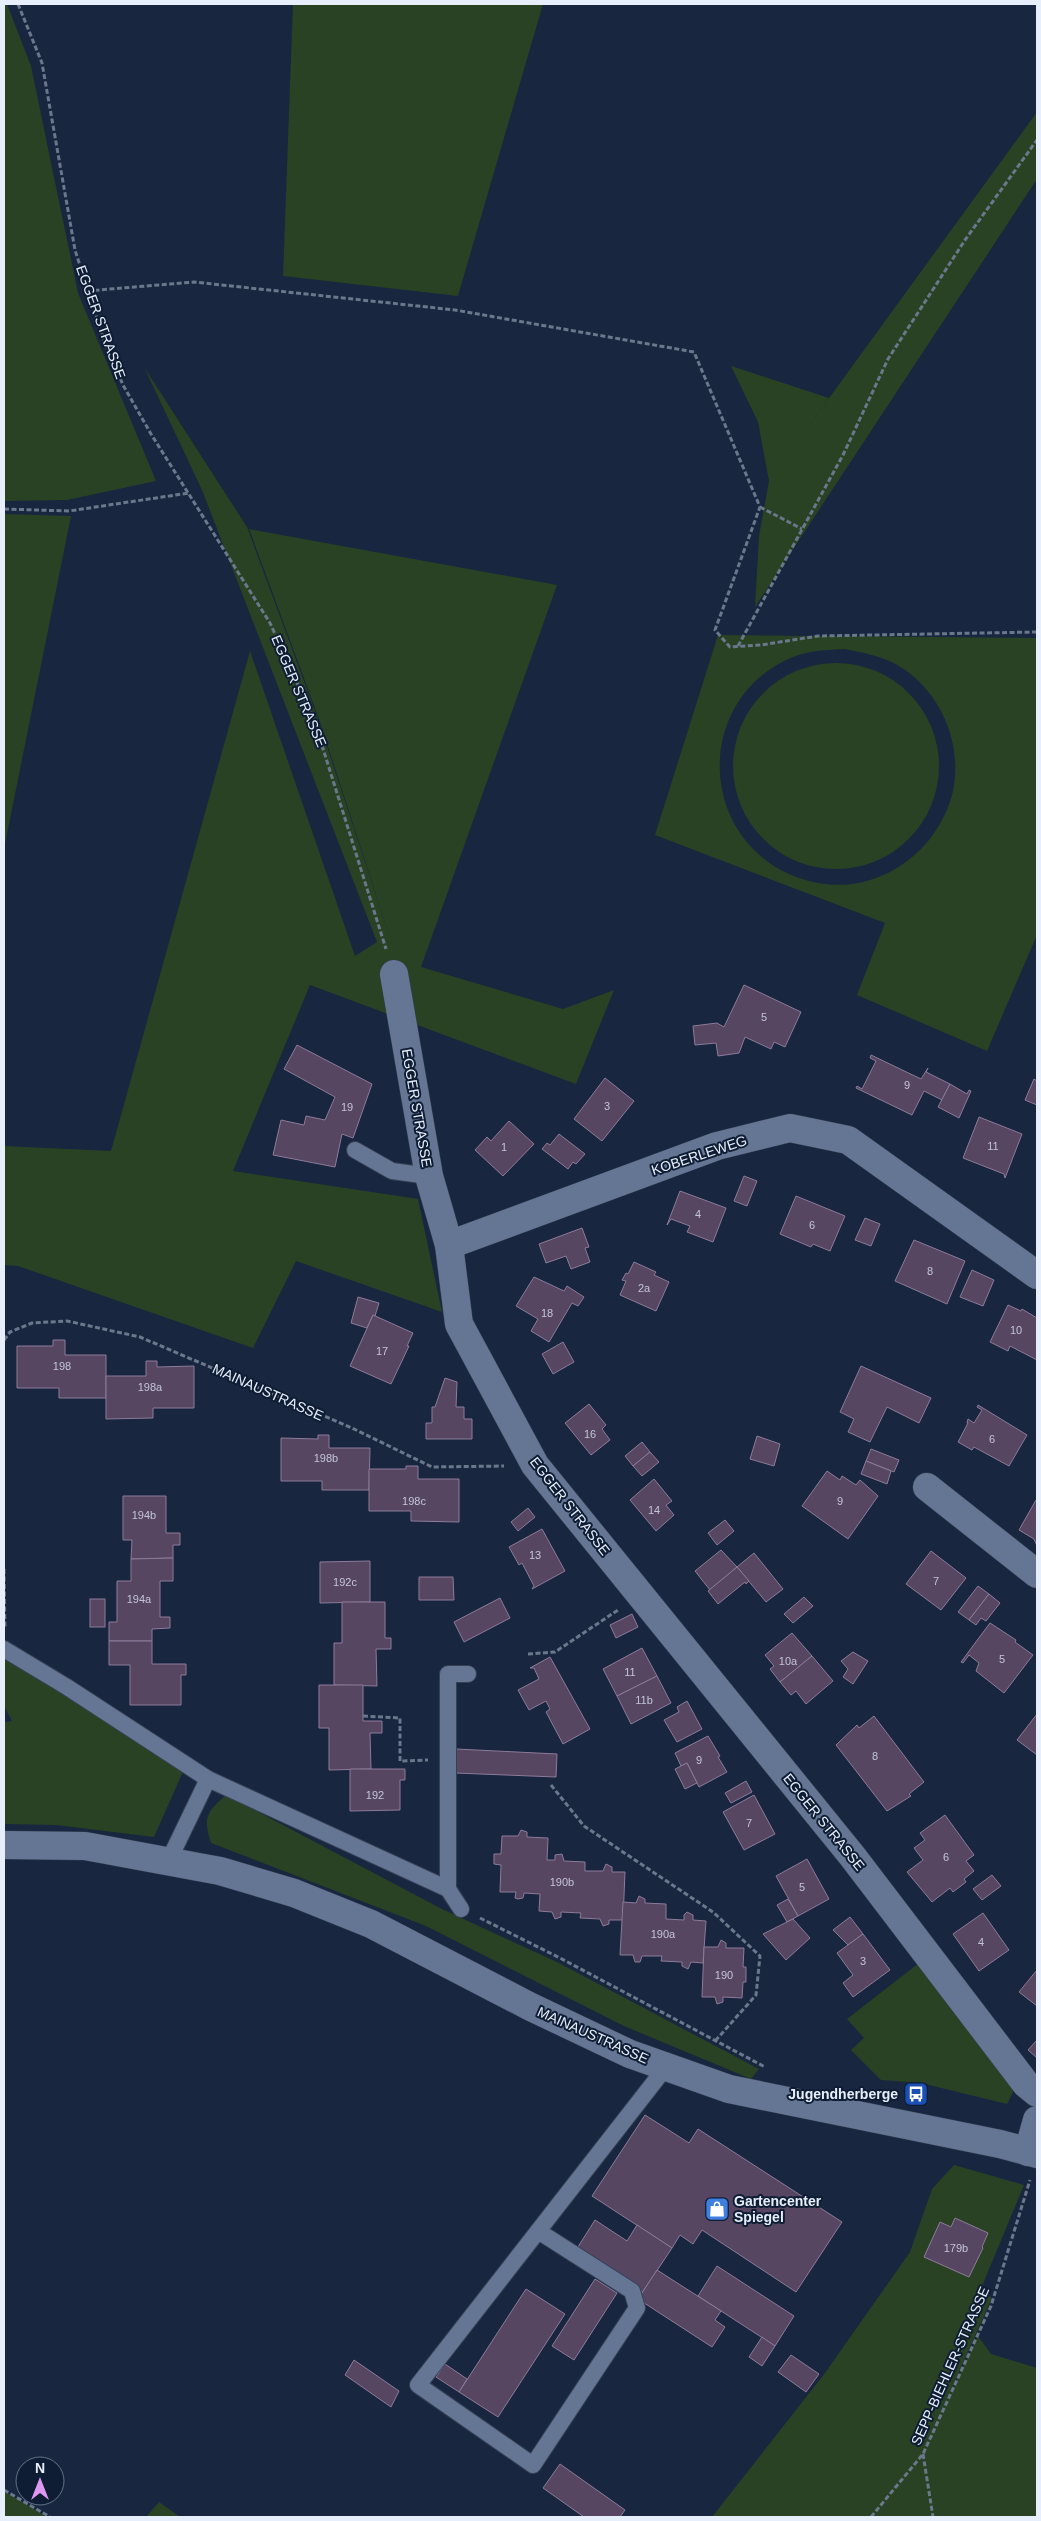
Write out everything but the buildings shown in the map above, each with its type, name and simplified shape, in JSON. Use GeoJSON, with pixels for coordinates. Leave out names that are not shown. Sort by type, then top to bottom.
{"type":"FeatureCollection","features":[{"type":"Feature","properties":{"kind":"street","name":"EGGER STRASSE"},"geometry":{"type":"LineString","coordinates":[[394,974],[429,1176],[449,1245],[459,1324],[535,1465],[853,1857],[1026,2084],[1037,2093]]}},
{"type":"Feature","properties":{"kind":"street","name":"KOBERLEWEG"},"geometry":{"type":"LineString","coordinates":[[449,1245],[717,1146],[790,1128],[848,1140],[1037,1275]]}},
{"type":"Feature","properties":{"kind":"street"},"geometry":{"type":"LineString","coordinates":[[927,1487],[1037,1574]]}},
{"type":"Feature","properties":{"kind":"street","name":"MAINAUSTRASSE"},"geometry":{"type":"LineString","coordinates":[[4,1845],[85,1846],[220,1871],[294,1893],[371,1924],[530,2007],[630,2054],[729,2089],[1032,2162]]}},
{"type":"Feature","properties":{"kind":"street"},"geometry":{"type":"LineString","coordinates":[[1032,2162],[1037,2120]]}},
{"type":"Feature","properties":{"kind":"lane"},"geometry":{"type":"LineString","coordinates":[[355,1150],[392,1172],[429,1176]]}},
{"type":"Feature","properties":{"kind":"lane"},"geometry":{"type":"LineString","coordinates":[[5,1649],[208,1779],[448,1889],[461,1909]]}},
{"type":"Feature","properties":{"kind":"lane"},"geometry":{"type":"LineString","coordinates":[[448,1889],[448,1674],[468,1674]]}},
{"type":"Feature","properties":{"kind":"lane"},"geometry":{"type":"LineString","coordinates":[[168,1860],[208,1779]]}},
{"type":"Feature","properties":{"kind":"lane"},"geometry":{"type":"LineString","coordinates":[[538,2231],[632,2291],[637,2308],[533,2465],[418,2385],[538,2231],[666,2067]]}},
{"type":"Feature","properties":{"kind":"path","name":"EGGER STRASSE"},"geometry":{"type":"LineString","coordinates":[[18,4],[42,63],[75,250],[105,343],[123,385],[270,623],[314,720],[394,974]]}},
{"type":"Feature","properties":{"kind":"path"},"geometry":{"type":"LineString","coordinates":[[738,646],[843,454],[888,359],[965,240],[1037,140]]}},
{"type":"Feature","properties":{"kind":"path"},"geometry":{"type":"LineString","coordinates":[[87,291],[194,282],[455,310],[694,352],[760,507],[802,529]]}},
{"type":"Feature","properties":{"kind":"path"},"geometry":{"type":"LineString","coordinates":[[4,509],[69,511],[189,493]]}},
{"type":"Feature","properties":{"kind":"path"},"geometry":{"type":"LineString","coordinates":[[760,507],[716,630],[730,647],[818,636],[1037,632]]}},
{"type":"Feature","properties":{"kind":"path","name":"MAINAUSTRASSE"},"geometry":{"type":"LineString","coordinates":[[4,1340],[10,1332],[32,1323],[67,1321],[140,1337],[352,1428],[432,1467],[535,1465]]}},
{"type":"Feature","properties":{"kind":"path"},"geometry":{"type":"LineString","coordinates":[[4,1568],[5,1649]]}},
{"type":"Feature","properties":{"kind":"path"},"geometry":{"type":"LineString","coordinates":[[528,1654],[555,1652],[641,1595]]}},
{"type":"Feature","properties":{"kind":"path"},"geometry":{"type":"LineString","coordinates":[[363,1716],[400,1718],[400,1760],[449,1762]]}},
{"type":"Feature","properties":{"kind":"path"},"geometry":{"type":"LineString","coordinates":[[551,1785],[584,1826],[713,1912],[760,1956],[756,1995],[716,2040]]}},
{"type":"Feature","properties":{"kind":"path"},"geometry":{"type":"LineString","coordinates":[[461,1909],[560,1958],[660,2013],[716,2040],[771,2070]]}},
{"type":"Feature","properties":{"kind":"path","name":"SEPP-BIEHLER-STRASSE"},"geometry":{"type":"LineString","coordinates":[[933,2517],[923,2454],[992,2306],[1032,2162]]}},
{"type":"Feature","properties":{"kind":"path"},"geometry":{"type":"LineString","coordinates":[[871,2517],[923,2454]]}},
{"type":"Feature","properties":{"kind":"path"},"geometry":{"type":"LineString","coordinates":[[4,2490],[50,2517]]}},
{"type":"Feature","properties":{"kind":"green space"},"geometry":{"type":"Polygon","coordinates":[[[4,4],[7,4],[31,66],[78,293],[156,481],[67,500],[4,501],[4,4]]]}},
{"type":"Feature","properties":{"kind":"green space"},"geometry":{"type":"Polygon","coordinates":[[[293,4],[543,4],[458,296],[283,276],[293,4]]]}},
{"type":"Feature","properties":{"kind":"green space"},"geometry":{"type":"Polygon","coordinates":[[[1037,112],[1037,179],[755,607],[759,536],[769,481],[758,422],[731,366],[829,398],[771,478],[1037,112]]]}},
{"type":"Feature","properties":{"kind":"green space"},"geometry":{"type":"Polygon","coordinates":[[[144,367],[247,527],[318,719],[396,956],[319,719],[249,529],[557,585],[421,967],[563,1009],[614,990],[576,1084],[310,985],[233,1171],[418,1199],[442,1312],[296,1261],[253,1348],[18,1266],[4,1265],[4,1146],[111,1151],[250,651],[355,956],[377,942],[202,490],[144,367]]]}},
{"type":"Feature","properties":{"kind":"green space"},"geometry":{"type":"Polygon","coordinates":[[[4,514],[71,516],[4,849],[4,514]]]}},
{"type":"Feature","properties":{"kind":"green space"},"geometry":{"type":"Polygon","coordinates":[[[718,635],[1037,638],[1037,935],[987,1051],[857,995],[885,923],[655,835],[718,635]],[[845,649],[799,655],[761,676],[739,701],[725,731],[720,764],[724,797],[736,827],[758,854],[789,874],[807,880],[835,885],[854,884],[876,878],[899,867],[920,850],[943,818],[951,798],[955,777],[955,755],[950,734],[942,714],[931,695],[916,679],[899,666],[879,657],[845,649]]]}},
{"type":"Feature","properties":{"kind":"green space"},"geometry":{"type":"Polygon","coordinates":[[[826,663],[846,663],[866,667],[885,675],[909,693],[927,717],[935,736],[939,766],[935,796],[927,815],[909,839],[885,857],[866,865],[846,869],[826,869],[806,865],[787,857],[771,846],[756,831],[745,815],[737,796],[733,776],[733,756],[737,736],[745,717],[756,701],[771,686],[787,675],[806,667],[826,663]]]}},
{"type":"Feature","properties":{"kind":"green space"},"geometry":{"type":"Polygon","coordinates":[[[4,1649],[186,1765],[154,1837],[56,1825],[4,1824],[4,1722],[12,1721],[4,1706],[4,1649]]]}},
{"type":"Feature","properties":{"kind":"green space"},"geometry":{"type":"Polygon","coordinates":[[[226,1795],[442,1909],[559,1963],[759,2069],[751,2079],[624,2026],[426,1926],[211,1843],[207,1827],[208,1816],[214,1806],[226,1795]]]}},
{"type":"Feature","properties":{"kind":"green space"},"geometry":{"type":"Polygon","coordinates":[[[928,1956],[1021,2076],[1007,2104],[921,2083],[881,2080],[851,2050],[864,2038],[847,2019],[928,1956]]]}},
{"type":"Feature","properties":{"kind":"green space"},"geometry":{"type":"Polygon","coordinates":[[[954,2165],[1024,2185],[980,2291],[992,2298],[943,2408],[978,2336],[991,2354],[1037,2368],[1037,2517],[712,2517],[825,2373],[910,2252],[932,2189],[954,2165]]]}},
{"type":"Feature","properties":{"kind":"green space"},"geometry":{"type":"Polygon","coordinates":[[[4,2491],[15,2498],[15,2506],[29,2506],[47,2517],[4,2517],[4,2491]]]}},
{"type":"Feature","properties":{"kind":"green space"},"geometry":{"type":"Polygon","coordinates":[[[159,2502],[180,2517],[146,2517],[159,2502]]]}},
{"type":"Feature","properties":{"kind":"place","name":"Jugendherberge"},"geometry":{"type":"Point","coordinates":[916,2094]}},
{"type":"Feature","properties":{"kind":"place","name":"Gartencenter Spiegel"},"geometry":{"type":"Point","coordinates":[717,2209]}}]}
